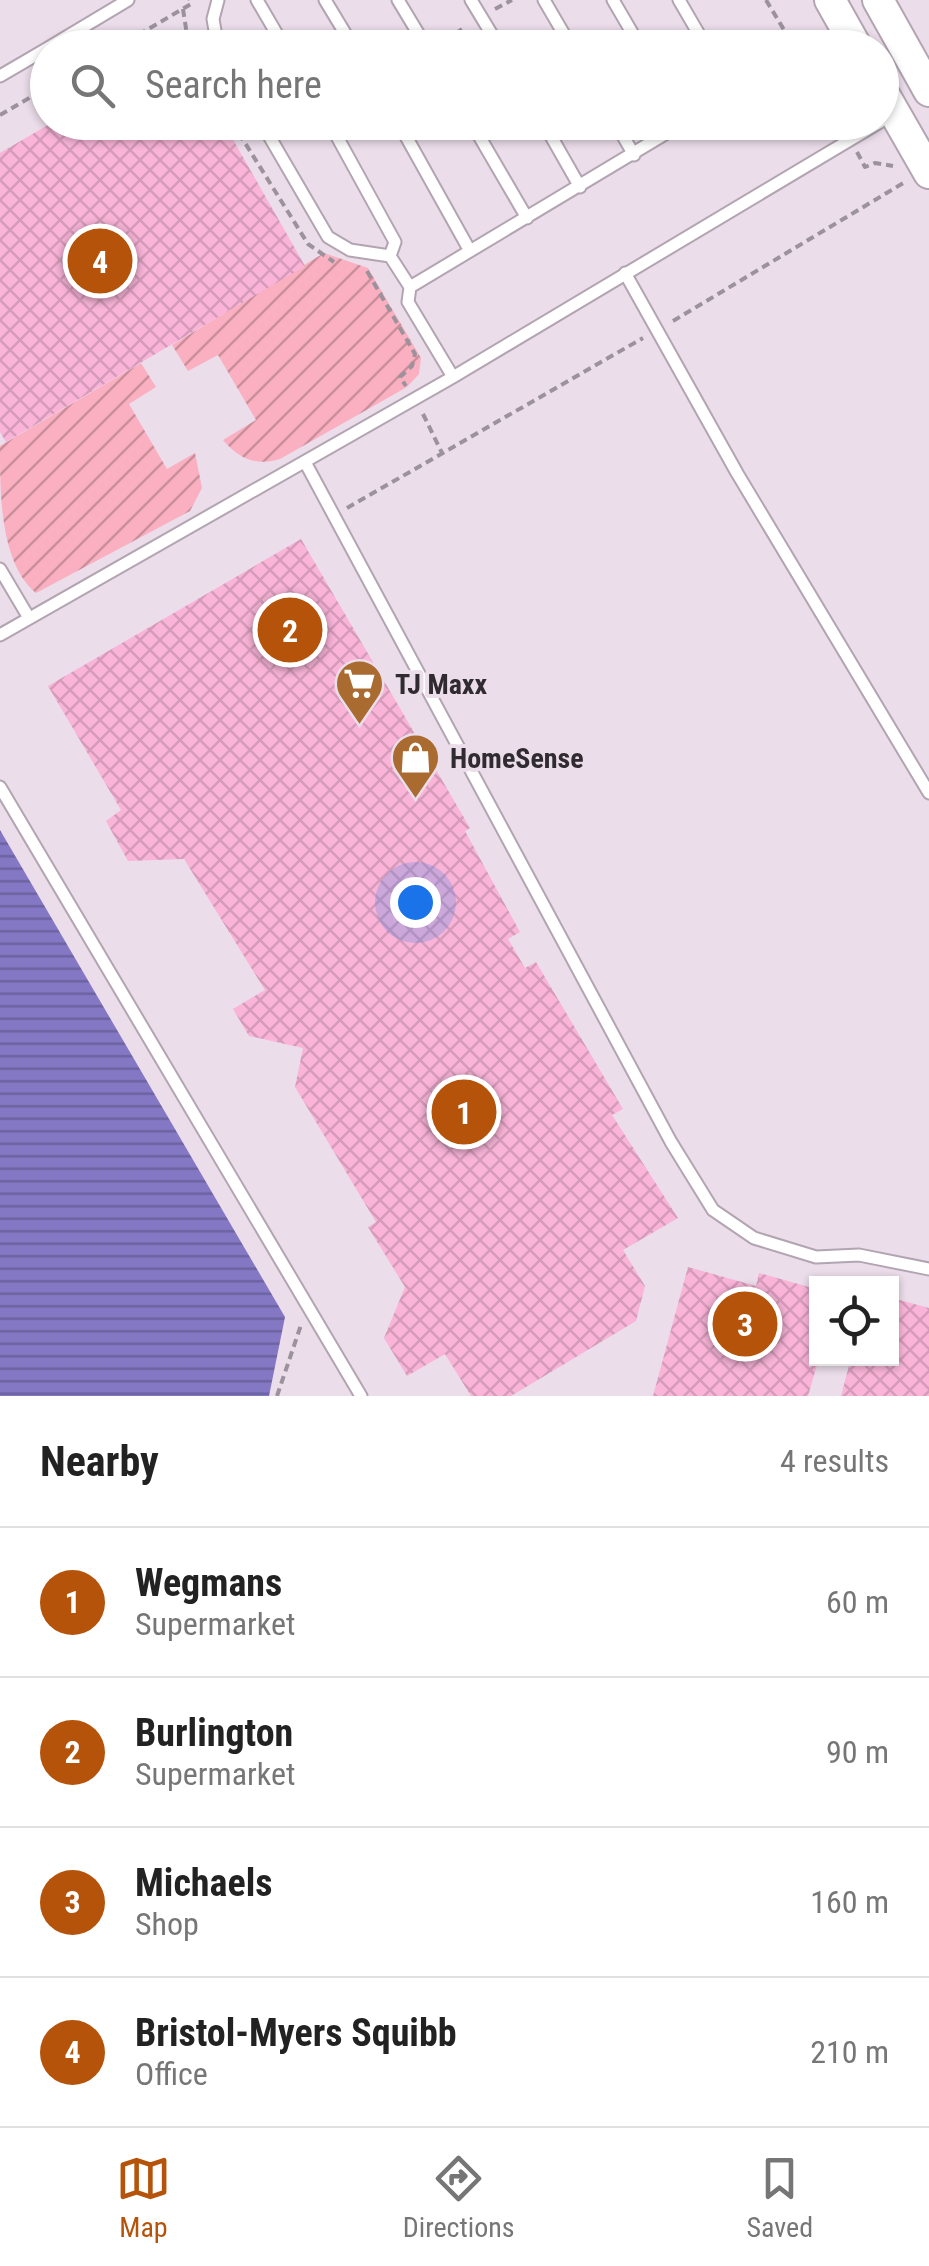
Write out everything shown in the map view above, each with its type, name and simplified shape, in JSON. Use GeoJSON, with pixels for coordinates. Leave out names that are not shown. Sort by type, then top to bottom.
{"type":"FeatureCollection","features":[{"type":"Feature","properties":{"kind":"street"},"geometry":{"type":"LineString","coordinates":[[830,0],[847,30]]}},
{"type":"Feature","properties":{"kind":"street"},"geometry":{"type":"LineString","coordinates":[[878,0],[885,30]]}},
{"type":"Feature","properties":{"kind":"street"},"geometry":{"type":"LineString","coordinates":[[902,105],[915,184]]}},
{"type":"Feature","properties":{"kind":"lane"},"geometry":{"type":"LineString","coordinates":[[78,30],[128,0]]}},
{"type":"Feature","properties":{"kind":"lane"},"geometry":{"type":"LineString","coordinates":[[214,30],[212,19],[218,0]]}},
{"type":"Feature","properties":{"kind":"lane"},"geometry":{"type":"LineString","coordinates":[[256,0],[274,30]]}},
{"type":"Feature","properties":{"kind":"lane"},"geometry":{"type":"LineString","coordinates":[[326,0],[344,30]]}},
{"type":"Feature","properties":{"kind":"lane"},"geometry":{"type":"LineString","coordinates":[[398,0],[416,30]]}},
{"type":"Feature","properties":{"kind":"lane"},"geometry":{"type":"LineString","coordinates":[[472,0],[490,30]]}},
{"type":"Feature","properties":{"kind":"lane"},"geometry":{"type":"LineString","coordinates":[[544,0],[562,30]]}},
{"type":"Feature","properties":{"kind":"lane"},"geometry":{"type":"LineString","coordinates":[[613,0],[630,30]]}},
{"type":"Feature","properties":{"kind":"lane"},"geometry":{"type":"LineString","coordinates":[[679,0],[697,30]]}},
{"type":"Feature","properties":{"kind":"lane"},"geometry":{"type":"LineString","coordinates":[[0,76],[30,58]]}},
{"type":"Feature","properties":{"kind":"lane"},"geometry":{"type":"LineString","coordinates":[[271,140],[328,237],[350,250],[390,256],[410,287],[408,302],[452,378]]}},
{"type":"Feature","properties":{"kind":"lane"},"geometry":{"type":"LineString","coordinates":[[339,140],[394,242],[390,256]]}},
{"type":"Feature","properties":{"kind":"lane"},"geometry":{"type":"LineString","coordinates":[[408,140],[470,251]]}},
{"type":"Feature","properties":{"kind":"lane"},"geometry":{"type":"LineString","coordinates":[[482,140],[528,218]]}},
{"type":"Feature","properties":{"kind":"lane"},"geometry":{"type":"LineString","coordinates":[[553,140],[580,187]]}},
{"type":"Feature","properties":{"kind":"lane"},"geometry":{"type":"LineString","coordinates":[[625,140],[634,155]]}},
{"type":"Feature","properties":{"kind":"lane"},"geometry":{"type":"LineString","coordinates":[[410,287],[659,140]]}},
{"type":"Feature","properties":{"kind":"lane"},"geometry":{"type":"LineString","coordinates":[[0,635],[452,378],[850,140]]}},
{"type":"Feature","properties":{"kind":"lane"},"geometry":{"type":"LineString","coordinates":[[626,272],[737,473],[929,793]]}},
{"type":"Feature","properties":{"kind":"lane"},"geometry":{"type":"LineString","coordinates":[[305,462],[671,1142],[713,1210],[754,1238],[782,1248],[816,1257],[859,1254],[929,1269]]}},
{"type":"Feature","properties":{"kind":"lane"},"geometry":{"type":"LineString","coordinates":[[0,569],[29,618]]}},
{"type":"Feature","properties":{"kind":"lane"},"geometry":{"type":"LineString","coordinates":[[0,787],[360,1396]]}},
{"type":"Feature","properties":{"kind":"path"},"geometry":{"type":"LineString","coordinates":[[147,30],[191,4],[188,0]]}},
{"type":"Feature","properties":{"kind":"path"},"geometry":{"type":"LineString","coordinates":[[766,0],[784,30]]}},
{"type":"Feature","properties":{"kind":"path"},"geometry":{"type":"LineString","coordinates":[[183,9],[186,30]]}},
{"type":"Feature","properties":{"kind":"path"},"geometry":{"type":"LineString","coordinates":[[0,115],[30,98]]}},
{"type":"Feature","properties":{"kind":"path"},"geometry":{"type":"LineString","coordinates":[[244,140],[308,244],[317,254],[347,266]]}},
{"type":"Feature","properties":{"kind":"path"},"geometry":{"type":"LineString","coordinates":[[333,516],[915,184],[894,166],[875,162],[865,166],[850,140]]}},
{"type":"Feature","properties":{"kind":"path"},"geometry":{"type":"LineString","coordinates":[[243,158],[252,153]]}},
{"type":"Feature","properties":{"kind":"path"},"geometry":{"type":"LineString","coordinates":[[366,271],[415,354],[412,366],[400,377],[407,387]]}},
{"type":"Feature","properties":{"kind":"path"},"geometry":{"type":"LineString","coordinates":[[423,414],[442,453]]}},
{"type":"Feature","properties":{"kind":"path"},"geometry":{"type":"LineString","coordinates":[[277,1396],[306,1309]]}},
{"type":"Feature","properties":{"kind":"shaded area"},"geometry":{"type":"Polygon","coordinates":[[[324,253],[368,268],[421,358],[419,374],[407,387],[280,459],[248,459],[223,440],[256,420],[218,355],[188,371],[172,345],[324,253]]]}},
{"type":"Feature","properties":{"kind":"shaded area"},"geometry":{"type":"Polygon","coordinates":[[[141,363],[156,387],[129,404],[167,469],[195,453],[202,488],[190,511],[36,593],[15,564],[4,526],[0,446],[141,363]]]}},
{"type":"Feature","properties":{"kind":"shaded area"},"geometry":{"type":"Polygon","coordinates":[[[0,830],[285,1317],[269,1396],[0,1396],[0,830]]]}},
{"type":"Feature","properties":{"kind":"building"},"geometry":{"type":"Polygon","coordinates":[[[30,135],[30,140],[233,140],[305,266],[6,442],[0,432],[0,153],[30,135]]]}},
{"type":"Feature","properties":{"kind":"building"},"geometry":{"type":"Polygon","coordinates":[[[301,539],[470,828],[465,831],[520,932],[508,939],[525,968],[536,962],[623,1109],[612,1115],[678,1218],[623,1250],[645,1286],[636,1321],[511,1396],[471,1396],[445,1354],[407,1376],[384,1338],[405,1287],[368,1227],[376,1222],[295,1087],[303,1048],[249,1036],[233,1009],[265,990],[184,859],[128,861],[106,821],[121,810],[48,686],[301,539]]]}},
{"type":"Feature","properties":{"kind":"building"},"geometry":{"type":"Polygon","coordinates":[[[688,1267],[756,1286],[759,1273],[809,1287],[809,1366],[817,1366],[808,1396],[653,1396],[688,1267]]]}},
{"type":"Feature","properties":{"kind":"building"},"geometry":{"type":"Polygon","coordinates":[[[899,1300],[929,1308],[929,1396],[841,1396],[849,1366],[899,1366],[899,1300]]]}},
{"type":"Feature","properties":{"kind":"place","name":"Bristol-Myers Squibb"},"geometry":{"type":"Point","coordinates":[100,261]}},
{"type":"Feature","properties":{"kind":"place","name":"Burlington"},"geometry":{"type":"Point","coordinates":[290,630]}},
{"type":"Feature","properties":{"kind":"place","name":"TJ Maxx"},"geometry":{"type":"Point","coordinates":[360,726]}},
{"type":"Feature","properties":{"kind":"place","name":"HomeSense"},"geometry":{"type":"Point","coordinates":[415,800]}},
{"type":"Feature","properties":{"kind":"place","name":"Wegmans"},"geometry":{"type":"Point","coordinates":[464,1112]}},
{"type":"Feature","properties":{"kind":"place","name":"Michaels"},"geometry":{"type":"Point","coordinates":[745,1324]}}]}
